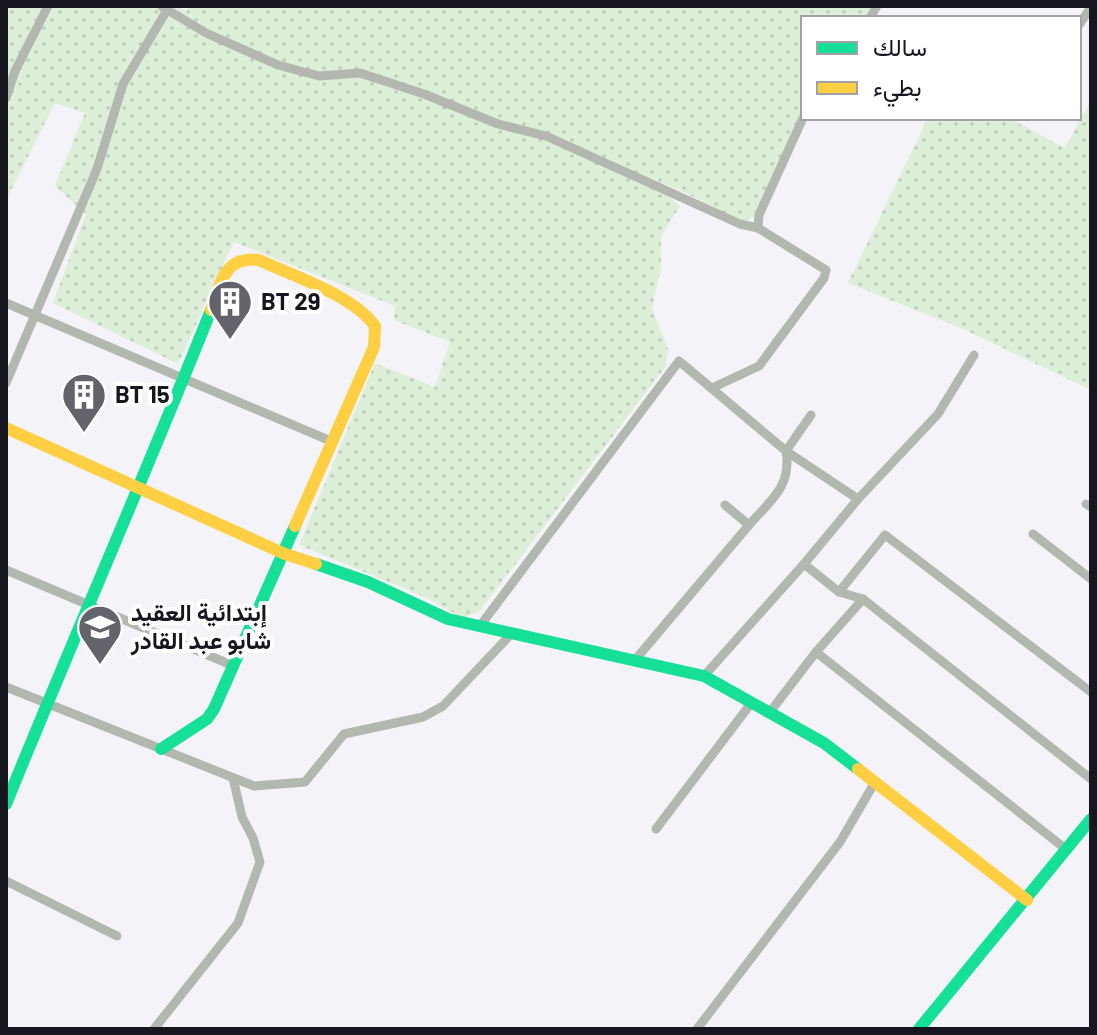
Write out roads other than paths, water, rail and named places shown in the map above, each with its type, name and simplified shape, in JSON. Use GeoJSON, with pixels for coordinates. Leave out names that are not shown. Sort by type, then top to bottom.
{"type":"FeatureCollection","features":[{"type":"Feature","properties":{"kind":"street"},"geometry":{"type":"LineString","coordinates":[[6,98],[15,71],[48,6]]}},
{"type":"Feature","properties":{"kind":"street"},"geometry":{"type":"LineString","coordinates":[[6,383],[97,169],[123,84],[164,8],[206,33],[278,65],[319,76],[360,73],[424,94],[498,124],[546,136],[740,224],[758,228],[826,270],[824,278],[759,366],[712,388]]}},
{"type":"Feature","properties":{"kind":"street"},"geometry":{"type":"LineString","coordinates":[[758,228],[759,215],[802,120]]}},
{"type":"Feature","properties":{"kind":"street"},"geometry":{"type":"LineString","coordinates":[[6,804],[45,703],[140,489],[227,270],[237,259],[245,257],[259,260],[352,306],[374,323],[377,334],[285,554],[214,709],[207,719],[161,749]]}},
{"type":"Feature","properties":{"kind":"street"},"geometry":{"type":"LineString","coordinates":[[6,303],[333,442]]}},
{"type":"Feature","properties":{"kind":"street"},"geometry":{"type":"LineString","coordinates":[[704,676],[858,499],[938,414],[974,355]]}},
{"type":"Feature","properties":{"kind":"street"},"geometry":{"type":"LineString","coordinates":[[480,626],[679,361],[786,451],[858,499]]}},
{"type":"Feature","properties":{"kind":"street"},"geometry":{"type":"LineString","coordinates":[[635,660],[786,482],[789,466],[786,451],[811,415]]}},
{"type":"Feature","properties":{"kind":"street"},"geometry":{"type":"LineString","coordinates":[[6,428],[285,554],[368,582],[448,619],[704,676],[824,743],[1027,900]]}},
{"type":"Feature","properties":{"kind":"street"},"geometry":{"type":"LineString","coordinates":[[725,505],[749,525]]}},
{"type":"Feature","properties":{"kind":"street"},"geometry":{"type":"LineString","coordinates":[[1033,534],[1091,579]]}},
{"type":"Feature","properties":{"kind":"street"},"geometry":{"type":"LineString","coordinates":[[839,592],[885,535],[1091,692]]}},
{"type":"Feature","properties":{"kind":"street"},"geometry":{"type":"LineString","coordinates":[[804,564],[839,592],[863,599],[1091,779]]}},
{"type":"Feature","properties":{"kind":"street"},"geometry":{"type":"LineString","coordinates":[[6,570],[234,666]]}},
{"type":"Feature","properties":{"kind":"street"},"geometry":{"type":"LineString","coordinates":[[770,712],[816,652],[863,599]]}},
{"type":"Feature","properties":{"kind":"street"},"geometry":{"type":"LineString","coordinates":[[6,687],[254,786],[305,782],[344,734],[423,717],[443,706],[512,633]]}},
{"type":"Feature","properties":{"kind":"street"},"geometry":{"type":"LineString","coordinates":[[816,652],[1067,850]]}},
{"type":"Feature","properties":{"kind":"street"},"geometry":{"type":"LineString","coordinates":[[656,829],[752,702]]}},
{"type":"Feature","properties":{"kind":"street"},"geometry":{"type":"LineString","coordinates":[[154,1029],[238,923],[260,862],[253,838],[242,817],[233,778]]}},
{"type":"Feature","properties":{"kind":"street"},"geometry":{"type":"LineString","coordinates":[[697,1029],[840,842],[875,782]]}},
{"type":"Feature","properties":{"kind":"street"},"geometry":{"type":"LineString","coordinates":[[919,1029],[1091,819]]}},
{"type":"Feature","properties":{"kind":"street"},"geometry":{"type":"LineString","coordinates":[[6,881],[117,936]]}},
{"type":"Feature","properties":{"kind":"place","name":"BT 29"},"geometry":{"type":"Point","coordinates":[230,341]}},
{"type":"Feature","properties":{"kind":"place","name":"BT 15"},"geometry":{"type":"Point","coordinates":[84,434]}},
{"type":"Feature","properties":{"kind":"place","name":"إبتدائية العقيد شابو عبد القادر"},"geometry":{"type":"Point","coordinates":[100,666]}}]}
